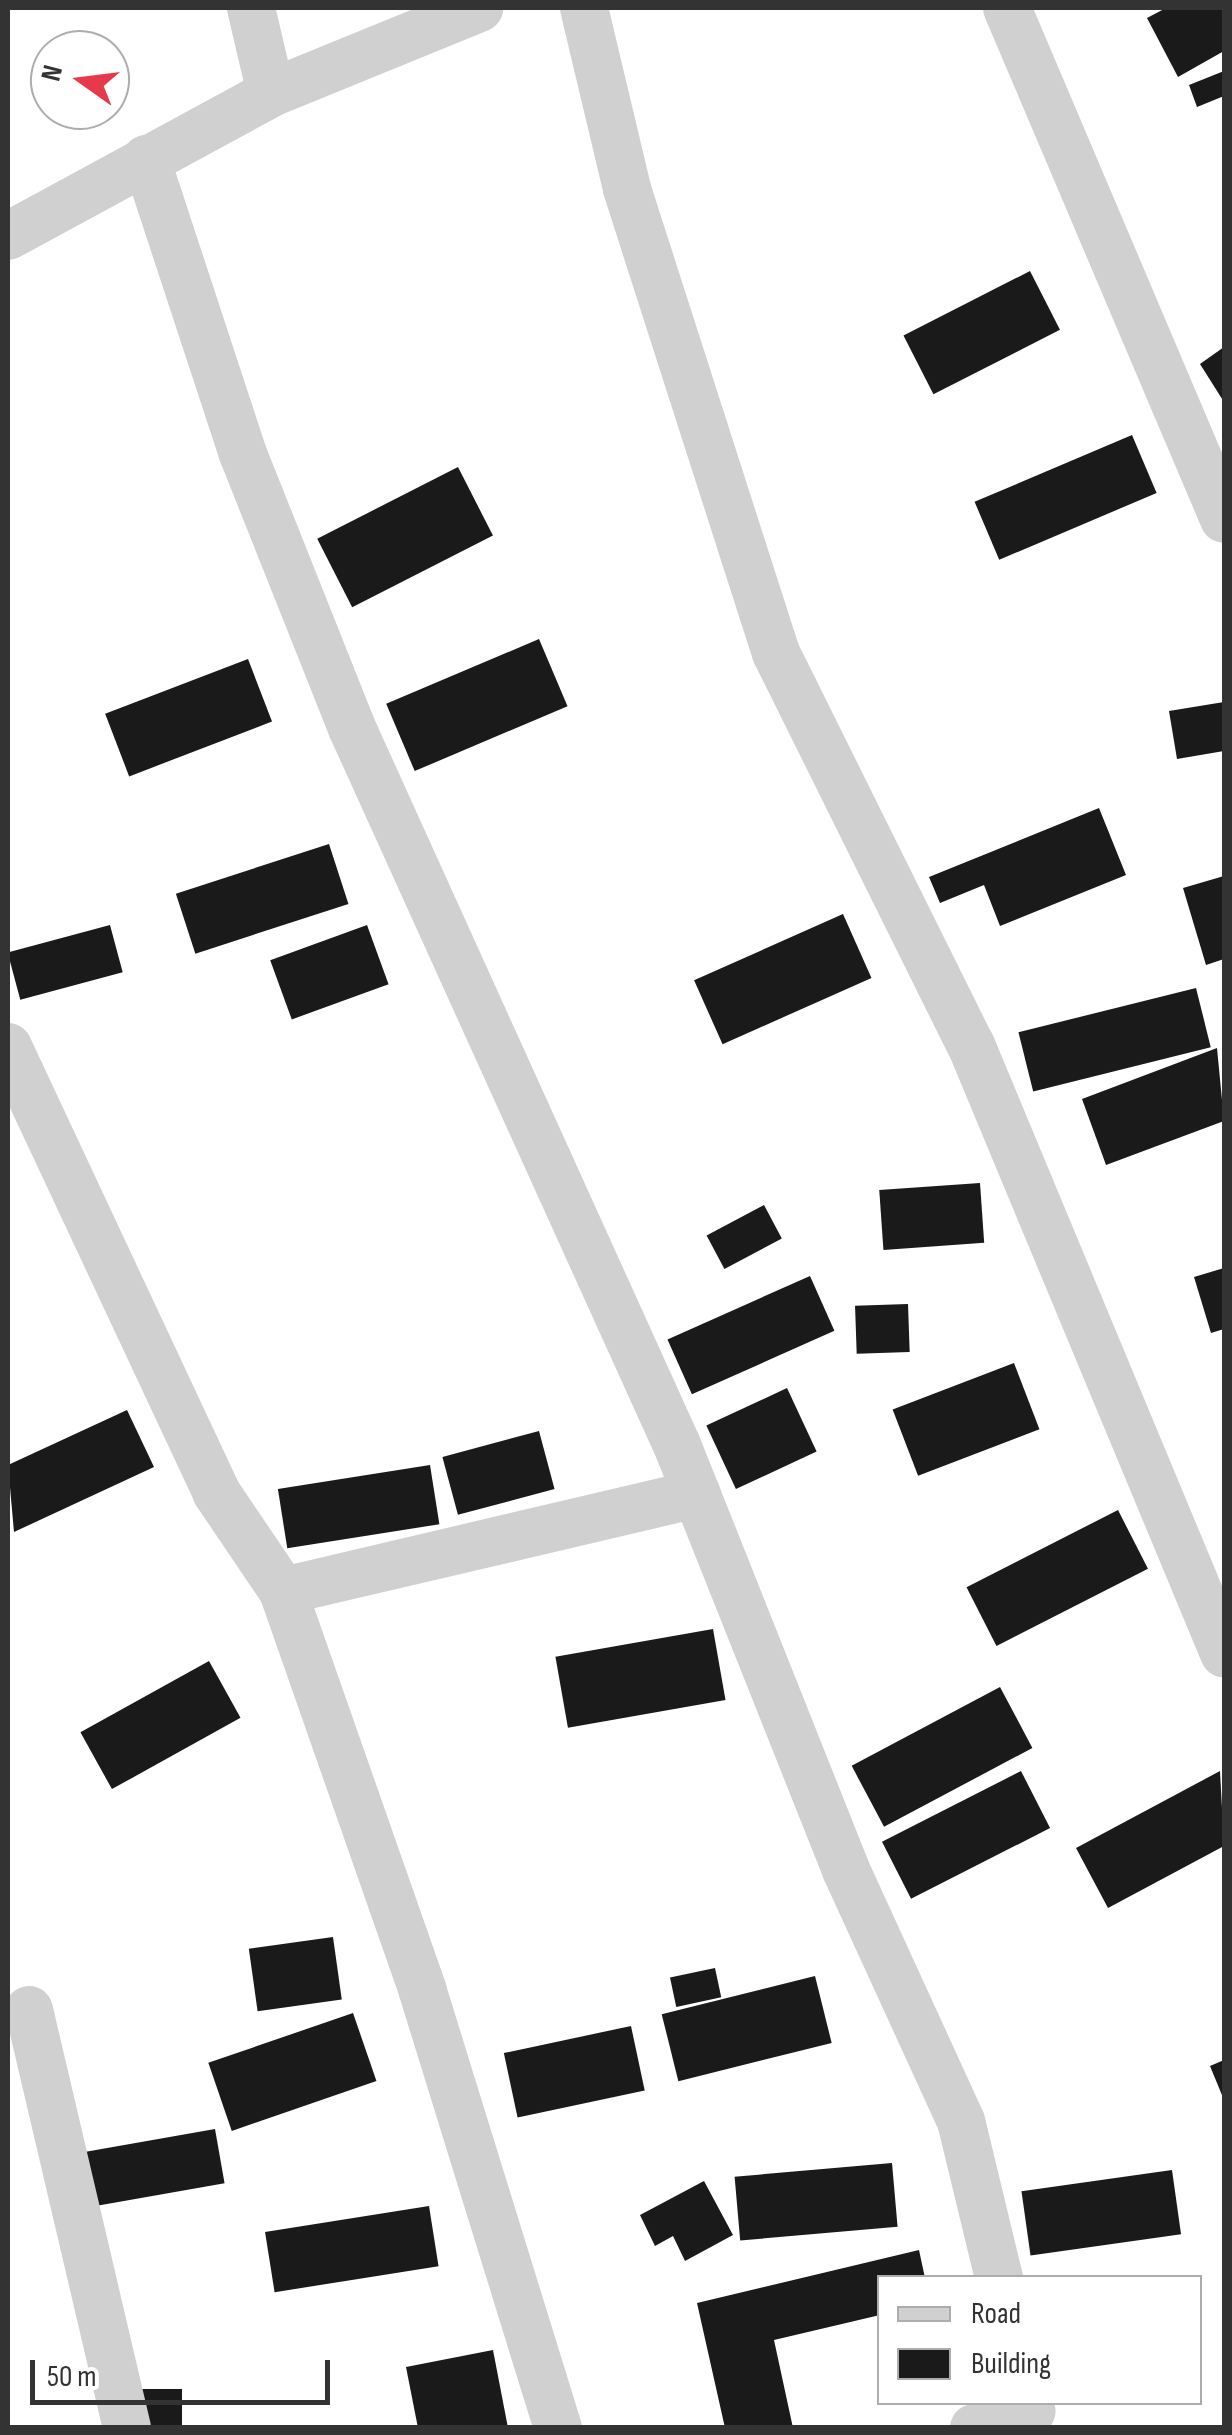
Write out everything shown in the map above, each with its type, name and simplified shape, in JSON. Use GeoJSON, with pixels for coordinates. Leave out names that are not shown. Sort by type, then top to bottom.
{"type":"FeatureCollection","features":[{"type":"Feature","properties":{"kind":"street"},"geometry":{"type":"LineString","coordinates":[[251,8],[271,93]]}},
{"type":"Feature","properties":{"kind":"street"},"geometry":{"type":"LineString","coordinates":[[8,236],[271,93],[480,8]]}},
{"type":"Feature","properties":{"kind":"street"},"geometry":{"type":"LineString","coordinates":[[584,8],[627,190],[776,653],[971,1045],[1224,1653]]}},
{"type":"Feature","properties":{"kind":"street"},"geometry":{"type":"LineString","coordinates":[[1007,8],[1224,519]]}},
{"type":"Feature","properties":{"kind":"street"},"geometry":{"type":"LineString","coordinates":[[146,159],[243,454],[352,728],[697,1494],[846,1870],[961,2121],[998,2275]]}},
{"type":"Feature","properties":{"kind":"street"},"geometry":{"type":"LineString","coordinates":[[8,1048],[216,1492],[283,1591],[423,1991],[558,2428]]}},
{"type":"Feature","properties":{"kind":"street"},"geometry":{"type":"LineString","coordinates":[[283,1591],[697,1494]]}},
{"type":"Feature","properties":{"kind":"street"},"geometry":{"type":"LineString","coordinates":[[29,2010],[127,2428]]}},
{"type":"Feature","properties":{"kind":"street"},"geometry":{"type":"LineString","coordinates":[[974,2428],[1032,2414]]}},
{"type":"Feature","properties":{"kind":"building"},"geometry":{"type":"Polygon","coordinates":[[[1166,8],[1223,8],[1224,51],[1178,77],[1147,18],[1166,8]]]}},
{"type":"Feature","properties":{"kind":"building"},"geometry":{"type":"Polygon","coordinates":[[[1224,71],[1224,96],[1197,107],[1189,85],[1224,71]]]}},
{"type":"Feature","properties":{"kind":"building"},"geometry":{"type":"Polygon","coordinates":[[[1030,271],[1060,330],[933,394],[903,335],[1030,271]]]}},
{"type":"Feature","properties":{"kind":"building"},"geometry":{"type":"Polygon","coordinates":[[[1224,347],[1224,402],[1200,364],[1224,347]]]}},
{"type":"Feature","properties":{"kind":"building"},"geometry":{"type":"Polygon","coordinates":[[[1132,435],[1157,493],[999,560],[975,502],[1132,435]]]}},
{"type":"Feature","properties":{"kind":"building"},"geometry":{"type":"Polygon","coordinates":[[[458,467],[493,536],[352,607],[317,539],[458,467]]]}},
{"type":"Feature","properties":{"kind":"building"},"geometry":{"type":"Polygon","coordinates":[[[539,639],[568,706],[415,771],[386,704],[539,639]]]}},
{"type":"Feature","properties":{"kind":"building"},"geometry":{"type":"Polygon","coordinates":[[[248,659],[272,722],[129,776],[105,714],[248,659]]]}},
{"type":"Feature","properties":{"kind":"building"},"geometry":{"type":"Polygon","coordinates":[[[1224,702],[1224,751],[1177,759],[1169,711],[1224,702]]]}},
{"type":"Feature","properties":{"kind":"building"},"geometry":{"type":"Polygon","coordinates":[[[1099,808],[1126,875],[1000,926],[984,885],[940,903],[929,877],[1099,808]]]}},
{"type":"Feature","properties":{"kind":"building"},"geometry":{"type":"Polygon","coordinates":[[[329,844],[348,904],[195,954],[176,894],[329,844]]]}},
{"type":"Feature","properties":{"kind":"building"},"geometry":{"type":"Polygon","coordinates":[[[1224,876],[1224,959],[1206,965],[1183,888],[1224,876]]]}},
{"type":"Feature","properties":{"kind":"building"},"geometry":{"type":"Polygon","coordinates":[[[843,914],[871,978],[723,1044],[694,980],[843,914]]]}},
{"type":"Feature","properties":{"kind":"building"},"geometry":{"type":"Polygon","coordinates":[[[110,925],[123,972],[20,1000],[8,952],[110,925]]]}},
{"type":"Feature","properties":{"kind":"building"},"geometry":{"type":"Polygon","coordinates":[[[367,925],[389,984],[292,1019],[270,960],[367,925]]]}},
{"type":"Feature","properties":{"kind":"building"},"geometry":{"type":"Polygon","coordinates":[[[1196,988],[1211,1047],[1033,1091],[1018,1032],[1196,988]]]}},
{"type":"Feature","properties":{"kind":"building"},"geometry":{"type":"Polygon","coordinates":[[[1217,1048],[1224,1121],[1106,1165],[1082,1099],[1217,1048]]]}},
{"type":"Feature","properties":{"kind":"building"},"geometry":{"type":"Polygon","coordinates":[[[980,1183],[984,1243],[883,1250],[879,1190],[980,1183]]]}},
{"type":"Feature","properties":{"kind":"building"},"geometry":{"type":"Polygon","coordinates":[[[764,1205],[782,1239],[724,1269],[707,1236],[764,1205]]]}},
{"type":"Feature","properties":{"kind":"building"},"geometry":{"type":"Polygon","coordinates":[[[1224,1268],[1224,1329],[1211,1333],[1194,1277],[1224,1268]]]}},
{"type":"Feature","properties":{"kind":"building"},"geometry":{"type":"Polygon","coordinates":[[[810,1276],[834,1331],[692,1394],[667,1339],[810,1276]]]}},
{"type":"Feature","properties":{"kind":"building"},"geometry":{"type":"Polygon","coordinates":[[[908,1304],[910,1352],[857,1354],[855,1306],[908,1304]]]}},
{"type":"Feature","properties":{"kind":"building"},"geometry":{"type":"Polygon","coordinates":[[[1014,1363],[1039,1429],[918,1476],[893,1410],[1014,1363]]]}},
{"type":"Feature","properties":{"kind":"building"},"geometry":{"type":"Polygon","coordinates":[[[787,1388],[817,1451],[736,1489],[706,1426],[787,1388]]]}},
{"type":"Feature","properties":{"kind":"building"},"geometry":{"type":"Polygon","coordinates":[[[127,1410],[154,1467],[14,1532],[8,1465],[127,1410]]]}},
{"type":"Feature","properties":{"kind":"building"},"geometry":{"type":"Polygon","coordinates":[[[539,1431],[555,1489],[458,1515],[442,1457],[539,1431]]]}},
{"type":"Feature","properties":{"kind":"building"},"geometry":{"type":"Polygon","coordinates":[[[430,1465],[439,1524],[287,1548],[278,1489],[430,1465]]]}},
{"type":"Feature","properties":{"kind":"building"},"geometry":{"type":"Polygon","coordinates":[[[1118,1510],[1148,1569],[996,1646],[967,1587],[1118,1510]]]}},
{"type":"Feature","properties":{"kind":"building"},"geometry":{"type":"Polygon","coordinates":[[[713,1629],[726,1700],[568,1728],[555,1657],[713,1629]]]}},
{"type":"Feature","properties":{"kind":"building"},"geometry":{"type":"Polygon","coordinates":[[[209,1661],[241,1718],[112,1789],[80,1732],[209,1661]]]}},
{"type":"Feature","properties":{"kind":"building"},"geometry":{"type":"Polygon","coordinates":[[[1000,1687],[1032,1748],[884,1827],[852,1766],[1000,1687]]]}},
{"type":"Feature","properties":{"kind":"building"},"geometry":{"type":"Polygon","coordinates":[[[1021,1771],[1050,1828],[911,1899],[882,1842],[1021,1771]]]}},
{"type":"Feature","properties":{"kind":"building"},"geometry":{"type":"Polygon","coordinates":[[[1220,1771],[1224,1846],[1108,1908],[1076,1848],[1220,1771]]]}},
{"type":"Feature","properties":{"kind":"building"},"geometry":{"type":"Polygon","coordinates":[[[333,1937],[342,1999],[258,2011],[249,1949],[333,1937]]]}},
{"type":"Feature","properties":{"kind":"building"},"geometry":{"type":"Polygon","coordinates":[[[715,1968],[721,1997],[676,2007],[670,1978],[715,1968]]]}},
{"type":"Feature","properties":{"kind":"building"},"geometry":{"type":"Polygon","coordinates":[[[815,1976],[832,2043],[678,2081],[662,2014],[815,1976]]]}},
{"type":"Feature","properties":{"kind":"building"},"geometry":{"type":"Polygon","coordinates":[[[353,2013],[376,2081],[232,2131],[208,2063],[353,2013]]]}},
{"type":"Feature","properties":{"kind":"building"},"geometry":{"type":"Polygon","coordinates":[[[631,2026],[645,2091],[518,2118],[504,2053],[631,2026]]]}},
{"type":"Feature","properties":{"kind":"building"},"geometry":{"type":"Polygon","coordinates":[[[1224,2060],[1224,2100],[1210,2066],[1224,2060]]]}},
{"type":"Feature","properties":{"kind":"building"},"geometry":{"type":"Polygon","coordinates":[[[215,2129],[225,2183],[96,2206],[86,2152],[215,2129]]]}},
{"type":"Feature","properties":{"kind":"building"},"geometry":{"type":"Polygon","coordinates":[[[892,2163],[898,2227],[740,2241],[735,2177],[892,2163]]]}},
{"type":"Feature","properties":{"kind":"building"},"geometry":{"type":"Polygon","coordinates":[[[1172,2170],[1181,2234],[1031,2256],[1021,2191],[1172,2170]]]}},
{"type":"Feature","properties":{"kind":"building"},"geometry":{"type":"Polygon","coordinates":[[[704,2181],[733,2235],[685,2261],[673,2236],[655,2246],[640,2215],[704,2181]]]}},
{"type":"Feature","properties":{"kind":"building"},"geometry":{"type":"Polygon","coordinates":[[[429,2206],[439,2266],[275,2292],[265,2232],[429,2206]]]}},
{"type":"Feature","properties":{"kind":"building"},"geometry":{"type":"Polygon","coordinates":[[[919,2250],[924,2275],[877,2275],[877,2316],[774,2340],[793,2428],[725,2428],[697,2303],[919,2250]]]}},
{"type":"Feature","properties":{"kind":"building"},"geometry":{"type":"Polygon","coordinates":[[[493,2350],[508,2428],[418,2428],[406,2367],[493,2350]]]}},
{"type":"Feature","properties":{"kind":"building"},"geometry":{"type":"Polygon","coordinates":[[[135,2389],[182,2389],[182,2428],[135,2428],[135,2389]]]}}]}
